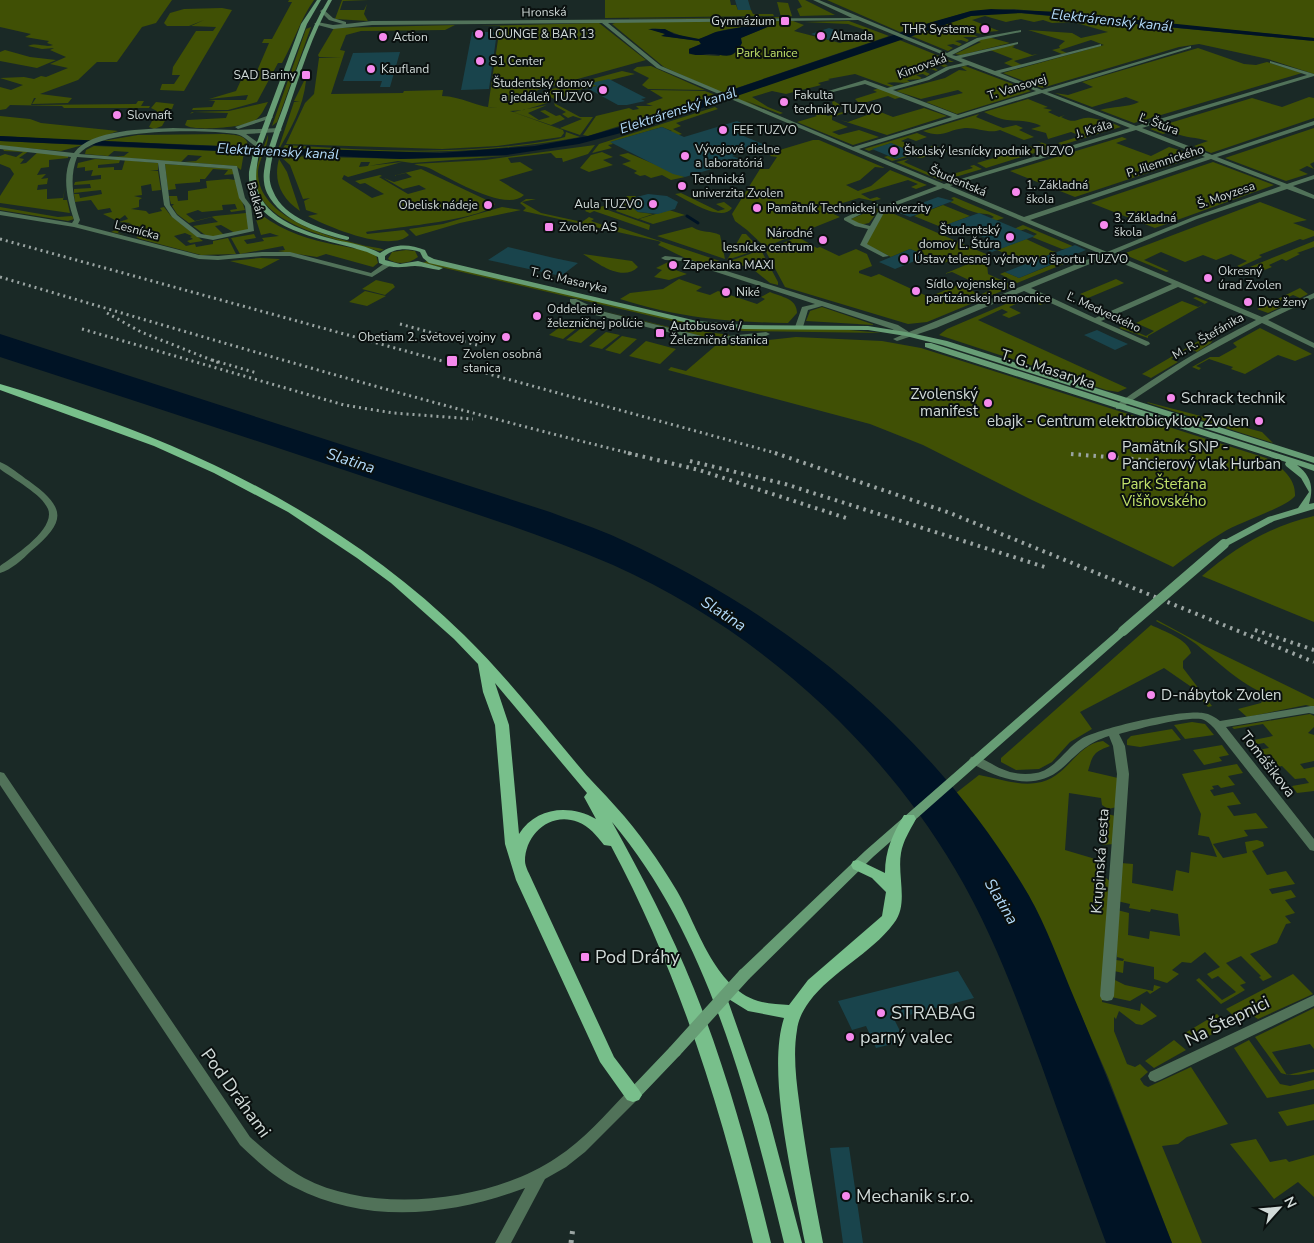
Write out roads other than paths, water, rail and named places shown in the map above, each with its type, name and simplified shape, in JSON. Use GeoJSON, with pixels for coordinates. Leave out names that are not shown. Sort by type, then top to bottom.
{"type":"FeatureCollection","features":[{"type":"Feature","properties":{"kind":"main road"},"geometry":{"type":"LineString","coordinates":[[0,386],[164,446],[230,476],[294,510],[343,542],[403,587],[435,615],[483,663],[582,781],[613,814],[663,881],[678,907],[703,962],[748,1082],[780,1190],[793,1243]]}},
{"type":"Feature","properties":{"kind":"main road"},"geometry":{"type":"LineString","coordinates":[[483,663],[490,692],[502,725],[512,844],[534,904],[592,1030],[608,1062],[632,1095]]}},
{"type":"Feature","properties":{"kind":"main road"},"geometry":{"type":"LineString","coordinates":[[582,781],[653,915],[697,1017],[733,1129],[762,1243]]}},
{"type":"Feature","properties":{"kind":"main road"},"geometry":{"type":"LineString","coordinates":[[518,858],[522,840],[533,826],[547,817],[566,814],[593,824],[623,857]]}},
{"type":"Feature","properties":{"kind":"main road"},"geometry":{"type":"LineString","coordinates":[[814,1243],[790,1097],[786,1050],[787,1033],[793,1012],[810,990],[889,920],[894,905],[895,892],[892,857],[897,841],[909,819]]}},
{"type":"Feature","properties":{"kind":"main road"},"geometry":{"type":"LineString","coordinates":[[858,865],[877,874],[895,892]]}},
{"type":"Feature","properties":{"kind":"main road"},"geometry":{"type":"LineString","coordinates":[[703,962],[733,996],[746,1004],[764,1010],[793,1012]]}},
{"type":"Feature","properties":{"kind":"street"},"geometry":{"type":"LineString","coordinates":[[319,0],[304,24],[256,153],[251,182],[255,194],[266,210],[283,222],[308,234],[371,250],[381,256],[382,261],[389,264]]}},
{"type":"Feature","properties":{"kind":"street","name":"T. G. Masaryka"},"geometry":{"type":"LineString","coordinates":[[330,0],[316,24],[279,130],[268,168],[268,187],[272,197],[286,211],[308,224],[340,236],[394,248],[417,248],[424,252],[425,257],[440,263],[675,318],[744,327],[857,328],[909,334],[944,343],[1277,458],[1314,468]]}},
{"type":"Feature","properties":{"kind":"street","name":"Ľ. Štúra"},"geometry":{"type":"LineString","coordinates":[[815,0],[891,33],[1314,197]]}},
{"type":"Feature","properties":{"kind":"street"},"geometry":{"type":"LineString","coordinates":[[323,11],[330,19],[348,24]]}},
{"type":"Feature","properties":{"kind":"street","name":"Hronská"},"geometry":{"type":"LineString","coordinates":[[316,24],[856,19]]}},
{"type":"Feature","properties":{"kind":"street","name":"Študentská"},"geometry":{"type":"LineString","coordinates":[[603,21],[659,67],[738,102],[1263,320],[1314,346]]}},
{"type":"Feature","properties":{"kind":"street"},"geometry":{"type":"LineString","coordinates":[[304,24],[316,24]]}},
{"type":"Feature","properties":{"kind":"street","name":"Hronská"},"geometry":{"type":"LineString","coordinates":[[316,24],[333,26],[348,24]]}},
{"type":"Feature","properties":{"kind":"street","name":"Hronská"},"geometry":{"type":"LineString","coordinates":[[312,35],[333,26]]}},
{"type":"Feature","properties":{"kind":"street","name":"Kimovská"},"geometry":{"type":"LineString","coordinates":[[947,55],[979,38],[1019,31]]}},
{"type":"Feature","properties":{"kind":"street"},"geometry":{"type":"LineString","coordinates":[[956,58],[1016,43]]}},
{"type":"Feature","properties":{"kind":"street"},"geometry":{"type":"LineString","coordinates":[[995,73],[1099,45]]}},
{"type":"Feature","properties":{"kind":"street","name":"T. Vansovej"},"geometry":{"type":"LineString","coordinates":[[852,149],[1189,47]]}},
{"type":"Feature","properties":{"kind":"street"},"geometry":{"type":"LineString","coordinates":[[1272,62],[1313,75]]}},
{"type":"Feature","properties":{"kind":"street","name":"Kimovská"},"geometry":{"type":"LineString","coordinates":[[827,94],[865,82],[888,90],[927,78],[948,68],[968,63]]}},
{"type":"Feature","properties":{"kind":"street","name":"J. Kráľa"},"geometry":{"type":"LineString","coordinates":[[871,228],[850,222],[846,218],[878,206],[1313,75]]}},
{"type":"Feature","properties":{"kind":"street"},"geometry":{"type":"LineString","coordinates":[[888,90],[957,117]]}},
{"type":"Feature","properties":{"kind":"street"},"geometry":{"type":"LineString","coordinates":[[217,131],[245,126],[270,117]]}},
{"type":"Feature","properties":{"kind":"street","name":"P. Jilemnického"},"geometry":{"type":"LineString","coordinates":[[1023,220],[1314,123]]}},
{"type":"Feature","properties":{"kind":"street"},"geometry":{"type":"LineString","coordinates":[[245,126],[265,130]]}},
{"type":"Feature","properties":{"kind":"street"},"geometry":{"type":"LineString","coordinates":[[74,225],[77,220],[69,189],[70,170],[76,155],[86,146],[100,139],[132,132],[279,130]]}},
{"type":"Feature","properties":{"kind":"street"},"geometry":{"type":"LineString","coordinates":[[240,132],[259,146]]}},
{"type":"Feature","properties":{"kind":"street","name":"Balkán"},"geometry":{"type":"LineString","coordinates":[[0,147],[76,155],[160,161],[236,168],[242,198],[248,206],[252,230],[213,238],[199,236],[174,216],[167,205],[160,161]]}},
{"type":"Feature","properties":{"kind":"street","name":"Š. Moyzesa"},"geometry":{"type":"LineString","coordinates":[[897,339],[1026,289],[1196,218],[1314,177]]}},
{"type":"Feature","properties":{"kind":"street"},"geometry":{"type":"LineString","coordinates":[[878,206],[864,245],[885,256]]}},
{"type":"Feature","properties":{"kind":"street","name":"Lesnícka"},"geometry":{"type":"LineString","coordinates":[[0,213],[74,225],[193,256],[218,258],[262,254],[290,254],[372,275],[389,264]]}},
{"type":"Feature","properties":{"kind":"street"},"geometry":{"type":"LineString","coordinates":[[381,256],[394,248]]}},
{"type":"Feature","properties":{"kind":"street"},"geometry":{"type":"LineString","coordinates":[[413,264],[425,257]]}},
{"type":"Feature","properties":{"kind":"street","name":"T. G. Masaryka"},"geometry":{"type":"LineString","coordinates":[[665,258],[682,259],[909,334]]}},
{"type":"Feature","properties":{"kind":"street","name":"T. G. Masaryka"},"geometry":{"type":"LineString","coordinates":[[389,264],[413,264],[444,269],[573,301],[598,313],[710,340],[766,334],[848,334],[897,339],[931,346],[1314,460]]}},
{"type":"Feature","properties":{"kind":"street"},"geometry":{"type":"LineString","coordinates":[[1096,320],[1178,284]]}},
{"type":"Feature","properties":{"kind":"street","name":"Ľ. Medveckého"},"geometry":{"type":"LineString","coordinates":[[1026,289],[1146,344]]}},
{"type":"Feature","properties":{"kind":"street","name":"T. G. Masaryka"},"geometry":{"type":"LineString","coordinates":[[784,292],[802,304],[802,314]]}},
{"type":"Feature","properties":{"kind":"street","name":"M. R. Štefánika"},"geometry":{"type":"LineString","coordinates":[[1122,404],[1155,380],[1263,320],[1314,295]]}},
{"type":"Feature","properties":{"kind":"street"},"geometry":{"type":"LineString","coordinates":[[798,327],[802,314],[808,307],[822,304]]}},
{"type":"Feature","properties":{"kind":"street"},"geometry":{"type":"LineString","coordinates":[[1277,458],[1297,469],[1310,483],[1313,492],[1302,509]]}},
{"type":"Feature","properties":{"kind":"street"},"geometry":{"type":"LineString","coordinates":[[0,465],[39,495],[51,507],[54,515],[52,525],[44,535],[0,570]]}},
{"type":"Feature","properties":{"kind":"street"},"geometry":{"type":"LineString","coordinates":[[632,1095],[744,975],[858,865],[1123,631],[1224,544],[1252,527],[1314,506]]}},
{"type":"Feature","properties":{"kind":"street"},"geometry":{"type":"LineString","coordinates":[[971,764],[1009,776],[1036,777],[1050,771],[1087,740],[1112,732],[1189,717],[1202,716],[1218,725],[1311,709],[1314,711]]}},
{"type":"Feature","properties":{"kind":"street","name":"Tomášikova"},"geometry":{"type":"LineString","coordinates":[[1218,725],[1314,847]]}},
{"type":"Feature","properties":{"kind":"street","name":"Krupinská cesta"},"geometry":{"type":"LineString","coordinates":[[1107,996],[1123,774],[1119,746],[1112,732]]}},
{"type":"Feature","properties":{"kind":"street","name":"Pod Dráhami"},"geometry":{"type":"LineString","coordinates":[[0,776],[245,1141],[263,1160],[282,1173],[318,1190],[361,1204],[395,1208],[421,1208],[458,1201],[508,1188],[561,1164],[578,1150],[632,1095]]}},
{"type":"Feature","properties":{"kind":"street","name":"Na Štepnici"},"geometry":{"type":"LineString","coordinates":[[1156,1076],[1314,1000]]}},
{"type":"Feature","properties":{"kind":"street"},"geometry":{"type":"LineString","coordinates":[[503,1243],[540,1175]]}},
{"type":"Feature","properties":{"kind":"water","name":"Elektrárenský kanál"},"geometry":{"type":"Polygon","coordinates":[[[991,9],[1060,12],[1314,38],[1314,41],[1022,13],[971,16],[655,124],[579,144],[507,155],[400,159],[0,141],[0,136],[188,145],[440,153],[535,146],[588,136],[634,123],[932,22],[971,11],[991,9]]]}},
{"type":"Feature","properties":{"kind":"water"},"geometry":{"type":"Polygon","coordinates":[[[757,24],[770,26],[741,38],[742,43],[738,49],[735,53],[728,56],[691,54],[689,49],[701,44],[699,41],[661,36],[665,34],[648,29],[665,29],[674,34],[699,39],[716,32],[757,24]]]}},
{"type":"Feature","properties":{"kind":"water","name":"Slatina"},"geometry":{"type":"Polygon","coordinates":[[[0,334],[550,512],[594,528],[682,570],[741,604],[798,643],[851,685],[901,731],[948,781],[990,836],[1028,894],[1047,933],[1088,1030],[1172,1243],[1106,1243],[1013,989],[981,916],[955,869],[924,821],[889,775],[850,732],[807,691],[762,654],[714,620],[664,590],[613,565],[557,542],[499,522],[0,357],[0,334]]]}},
{"type":"Feature","properties":{"kind":"waterway"},"geometry":{"type":"LineString","coordinates":[[687,216],[698,223]]}},
{"type":"Feature","properties":{"kind":"railway"},"geometry":{"type":"LineString","coordinates":[[0,239],[779,454]]}},
{"type":"Feature","properties":{"kind":"railway"},"geometry":{"type":"LineString","coordinates":[[0,277],[236,347],[474,413],[633,454]]}},
{"type":"Feature","properties":{"kind":"railway"},"geometry":{"type":"LineString","coordinates":[[107,313],[141,332],[219,363]]}},
{"type":"Feature","properties":{"kind":"railway"},"geometry":{"type":"LineString","coordinates":[[400,324],[477,345]]}},
{"type":"Feature","properties":{"kind":"railway"},"geometry":{"type":"LineString","coordinates":[[82,329],[344,405],[393,413],[473,419]]}},
{"type":"Feature","properties":{"kind":"railway"},"geometry":{"type":"LineString","coordinates":[[212,360],[257,373]]}},
{"type":"Feature","properties":{"kind":"railway"},"geometry":{"type":"LineString","coordinates":[[628,453],[699,470],[846,518]]}},
{"type":"Feature","properties":{"kind":"railway"},"geometry":{"type":"LineString","coordinates":[[775,453],[950,513],[1314,662]]}},
{"type":"Feature","properties":{"kind":"railway"},"geometry":{"type":"LineString","coordinates":[[1071,454],[1170,462]]}},
{"type":"Feature","properties":{"kind":"railway"},"geometry":{"type":"LineString","coordinates":[[690,461],[785,484],[1048,568]]}},
{"type":"Feature","properties":{"kind":"railway"},"geometry":{"type":"LineString","coordinates":[[1255,630],[1314,650]]}},
{"type":"Feature","properties":{"kind":"railway"},"geometry":{"type":"LineString","coordinates":[[571,1243],[573,1227]]}},
{"type":"Feature","properties":{"kind":"place","name":"Gymnázium"},"geometry":{"type":"Point","coordinates":[785,21]}},
{"type":"Feature","properties":{"kind":"place","name":"THR Systems"},"geometry":{"type":"Point","coordinates":[985,29]}},
{"type":"Feature","properties":{"kind":"place","name":"LOUNGE & BAR 13"},"geometry":{"type":"Point","coordinates":[479,34]}},
{"type":"Feature","properties":{"kind":"place","name":"Almada"},"geometry":{"type":"Point","coordinates":[821,36]}},
{"type":"Feature","properties":{"kind":"place","name":"Action"},"geometry":{"type":"Point","coordinates":[383,37]}},
{"type":"Feature","properties":{"kind":"place","name":"S1 Center"},"geometry":{"type":"Point","coordinates":[480,61]}},
{"type":"Feature","properties":{"kind":"place","name":"Kaufland"},"geometry":{"type":"Point","coordinates":[371,69]}},
{"type":"Feature","properties":{"kind":"place","name":"SAD Bariny"},"geometry":{"type":"Point","coordinates":[306,75]}},
{"type":"Feature","properties":{"kind":"place","name":"Študentský domov a jedáleň TUZVO"},"geometry":{"type":"Point","coordinates":[603,90]}},
{"type":"Feature","properties":{"kind":"place","name":"Fakulta techniky TUZVO"},"geometry":{"type":"Point","coordinates":[784,102]}},
{"type":"Feature","properties":{"kind":"place","name":"Slovnaft"},"geometry":{"type":"Point","coordinates":[117,115]}},
{"type":"Feature","properties":{"kind":"place","name":"FEE TUZVO"},"geometry":{"type":"Point","coordinates":[723,130]}},
{"type":"Feature","properties":{"kind":"place","name":"Školský lesnícky podnik TUZVO"},"geometry":{"type":"Point","coordinates":[894,151]}},
{"type":"Feature","properties":{"kind":"place","name":"Vývojové dielne a laboratóriá"},"geometry":{"type":"Point","coordinates":[685,156]}},
{"type":"Feature","properties":{"kind":"place","name":"Technická univerzita Zvolen"},"geometry":{"type":"Point","coordinates":[682,186]}},
{"type":"Feature","properties":{"kind":"place","name":"1. Základná škola"},"geometry":{"type":"Point","coordinates":[1016,192]}},
{"type":"Feature","properties":{"kind":"place","name":"Aula TUZVO"},"geometry":{"type":"Point","coordinates":[653,204]}},
{"type":"Feature","properties":{"kind":"place","name":"Obelisk nádeje"},"geometry":{"type":"Point","coordinates":[488,205]}},
{"type":"Feature","properties":{"kind":"place","name":"Pamätník Technickej univerzity"},"geometry":{"type":"Point","coordinates":[757,208]}},
{"type":"Feature","properties":{"kind":"place","name":"3. Základná škola"},"geometry":{"type":"Point","coordinates":[1104,225]}},
{"type":"Feature","properties":{"kind":"place","name":"Zvolen, AS"},"geometry":{"type":"Point","coordinates":[549,227]}},
{"type":"Feature","properties":{"kind":"place","name":"Študentský domov Ľ. Štúra"},"geometry":{"type":"Point","coordinates":[1010,237]}},
{"type":"Feature","properties":{"kind":"place","name":"Národné lesnícke centrum"},"geometry":{"type":"Point","coordinates":[823,240]}},
{"type":"Feature","properties":{"kind":"place","name":"Ústav telesnej výchovy a športu TUZVO"},"geometry":{"type":"Point","coordinates":[904,259]}},
{"type":"Feature","properties":{"kind":"place","name":"Zapekanka MAXI"},"geometry":{"type":"Point","coordinates":[673,265]}},
{"type":"Feature","properties":{"kind":"place","name":"Okresný úrad Zvolen"},"geometry":{"type":"Point","coordinates":[1208,278]}},
{"type":"Feature","properties":{"kind":"place","name":"Sídlo vojenskej a partizánskej nemocnice"},"geometry":{"type":"Point","coordinates":[916,291]}},
{"type":"Feature","properties":{"kind":"place","name":"Niké"},"geometry":{"type":"Point","coordinates":[726,292]}},
{"type":"Feature","properties":{"kind":"place","name":"Dve ženy"},"geometry":{"type":"Point","coordinates":[1248,302]}},
{"type":"Feature","properties":{"kind":"place","name":"Oddelenie železničnej polície"},"geometry":{"type":"Point","coordinates":[537,316]}},
{"type":"Feature","properties":{"kind":"place","name":"Autobusová / Železničná stanica"},"geometry":{"type":"Point","coordinates":[660,333]}},
{"type":"Feature","properties":{"kind":"place","name":"Obetiam 2. svetovej vojny"},"geometry":{"type":"Point","coordinates":[506,337]}},
{"type":"Feature","properties":{"kind":"place","name":"Zvolen osobná stanica"},"geometry":{"type":"Point","coordinates":[452,361]}},
{"type":"Feature","properties":{"kind":"place","name":"Schrack technik"},"geometry":{"type":"Point","coordinates":[1171,398]}},
{"type":"Feature","properties":{"kind":"place","name":"Zvolenský manifest"},"geometry":{"type":"Point","coordinates":[988,403]}},
{"type":"Feature","properties":{"kind":"place","name":"ebajk - Centrum elektrobicyklov Zvolen"},"geometry":{"type":"Point","coordinates":[1259,421]}},
{"type":"Feature","properties":{"kind":"place","name":"Pamätník SNP - Pancierový vlak Hurban"},"geometry":{"type":"Point","coordinates":[1112,456]}},
{"type":"Feature","properties":{"kind":"place","name":"D-nábytok Zvolen"},"geometry":{"type":"Point","coordinates":[1151,695]}},
{"type":"Feature","properties":{"kind":"place","name":"Pod Dráhy"},"geometry":{"type":"Point","coordinates":[585,957]}},
{"type":"Feature","properties":{"kind":"place","name":"STRABAG"},"geometry":{"type":"Point","coordinates":[881,1013]}},
{"type":"Feature","properties":{"kind":"place","name":"parný valec"},"geometry":{"type":"Point","coordinates":[850,1037]}},
{"type":"Feature","properties":{"kind":"place","name":"Mechanik s.r.o."},"geometry":{"type":"Point","coordinates":[846,1196]}},
{"type":"Feature","properties":{"kind":"park label","name":"Park Lanice"},"geometry":{"type":"Point","coordinates":[767,53]}},
{"type":"Feature","properties":{"kind":"park label","name":"Park Štefana Višňovského"},"geometry":{"type":"Point","coordinates":[1164,492]}}]}
